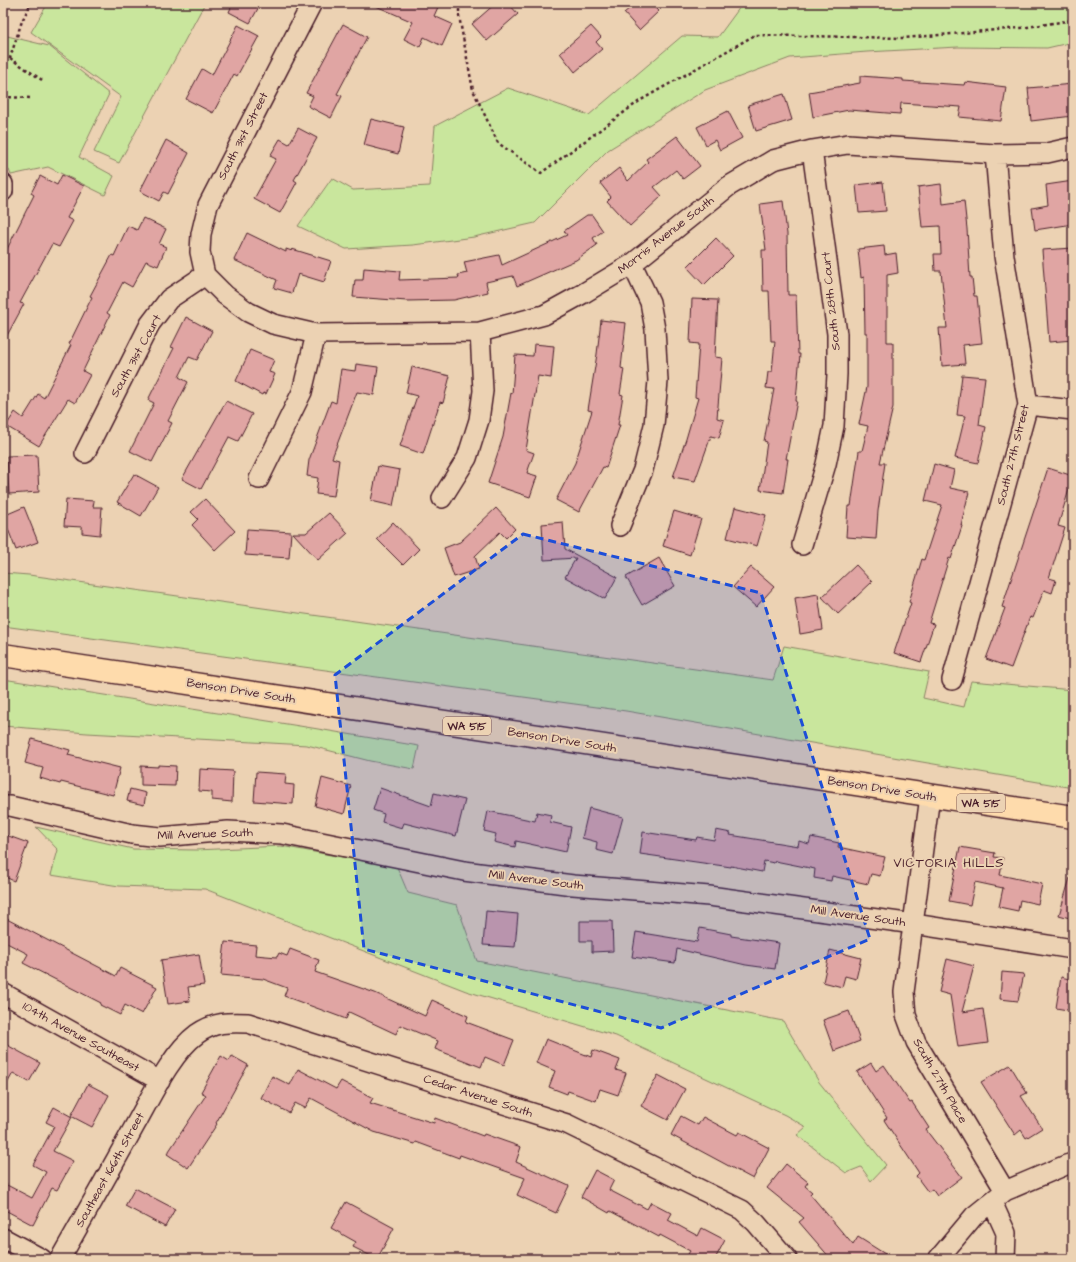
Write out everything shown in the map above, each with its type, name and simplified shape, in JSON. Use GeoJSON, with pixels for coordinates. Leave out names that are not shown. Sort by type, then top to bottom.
{"type":"FeatureCollection","features":[{"type":"Feature","properties":{"kind":"main road","name":"Benson Drive South"},"geometry":{"type":"LineString","coordinates":[[3,655],[1073,817]]}},
{"type":"Feature","properties":{"kind":"street","name":"South 31st Street"},"geometry":{"type":"LineString","coordinates":[[205,275],[200,252],[201,234],[208,205],[312,3]]}},
{"type":"Feature","properties":{"kind":"street","name":"Morris Avenue South"},"geometry":{"type":"LineString","coordinates":[[205,275],[225,295],[248,312],[274,324],[316,334],[480,332],[544,315],[584,293],[632,264],[729,186],[773,160],[812,150],[848,144],[994,154],[1047,153],[1073,147]]}},
{"type":"Feature","properties":{"kind":"street","name":"South 28th Court"},"geometry":{"type":"LineString","coordinates":[[802,545],[826,464],[834,426],[837,374],[837,334],[812,150]]}},
{"type":"Feature","properties":{"kind":"street","name":"South 27th Street"},"geometry":{"type":"LineString","coordinates":[[952,680],[1028,405],[1004,256],[994,154]]}},
{"type":"Feature","properties":{"kind":"street"},"geometry":{"type":"LineString","coordinates":[[3,184],[3,191]]}},
{"type":"Feature","properties":{"kind":"street"},"geometry":{"type":"LineString","coordinates":[[620,526],[643,470],[654,425],[658,381],[655,329],[650,302],[632,264]]}},
{"type":"Feature","properties":{"kind":"street","name":"South 31st Court"},"geometry":{"type":"LineString","coordinates":[[84,453],[150,324],[169,299],[205,275]]}},
{"type":"Feature","properties":{"kind":"street"},"geometry":{"type":"LineString","coordinates":[[442,498],[467,458],[479,420],[483,391],[480,332]]}},
{"type":"Feature","properties":{"kind":"street"},"geometry":{"type":"LineString","coordinates":[[259,479],[302,392],[316,334]]}},
{"type":"Feature","properties":{"kind":"street"},"geometry":{"type":"LineString","coordinates":[[1028,405],[1073,410]]}},
{"type":"Feature","properties":{"kind":"street","name":"South 27th Place"},"geometry":{"type":"LineString","coordinates":[[930,796],[904,992],[906,1015],[916,1042],[999,1196],[1006,1232],[1005,1259]]}},
{"type":"Feature","properties":{"kind":"street","name":"Mill Avenue South"},"geometry":{"type":"LineString","coordinates":[[3,806],[10,806],[132,834],[160,837],[228,831],[282,834],[464,871],[573,885],[709,896],[914,924],[1073,949]]}},
{"type":"Feature","properties":{"kind":"street","name":"104th Avenue Southeast"},"geometry":{"type":"LineString","coordinates":[[3,993],[160,1081]]}},
{"type":"Feature","properties":{"kind":"street","name":"Cedar Avenue South"},"geometry":{"type":"LineString","coordinates":[[160,1081],[183,1046],[196,1034],[210,1026],[228,1022],[248,1023],[568,1124],[742,1210],[756,1222],[787,1259]]}},
{"type":"Feature","properties":{"kind":"street","name":"Southeast 166th Street"},"geometry":{"type":"LineString","coordinates":[[60,1259],[160,1081]]}},
{"type":"Feature","properties":{"kind":"street"},"geometry":{"type":"LineString","coordinates":[[938,1259],[974,1216],[999,1196],[1073,1163]]}},
{"type":"Feature","properties":{"kind":"street"},"geometry":{"type":"LineString","coordinates":[[3,1238],[42,1259]]}},
{"type":"Feature","properties":{"kind":"path"},"geometry":{"type":"LineString","coordinates":[[10,58],[22,21],[31,3]]}},
{"type":"Feature","properties":{"kind":"path"},"geometry":{"type":"LineString","coordinates":[[460,3],[459,16],[473,90],[498,143],[541,173],[641,100],[755,35],[902,38],[1021,28],[1073,20]]}},
{"type":"Feature","properties":{"kind":"path"},"geometry":{"type":"LineString","coordinates":[[3,56],[10,58],[42,80]]}},
{"type":"Feature","properties":{"kind":"path"},"geometry":{"type":"LineString","coordinates":[[3,97],[32,98]]}},
{"type":"Feature","properties":{"kind":"highlighted area"},"geometry":{"type":"Polygon","coordinates":[[[523,534],[761,593],[870,939],[661,1028],[364,949],[335,675],[523,534]]]}},
{"type":"Feature","properties":{"kind":"green space"},"geometry":{"type":"Polygon","coordinates":[[[48,3],[205,3],[119,163],[94,152],[121,97],[31,32],[48,3]]]}},
{"type":"Feature","properties":{"kind":"green space"},"geometry":{"type":"Polygon","coordinates":[[[743,3],[1022,3],[1035,6],[1073,3],[1073,42],[1047,48],[958,47],[790,58],[705,90],[608,150],[535,223],[474,237],[413,245],[346,249],[298,226],[332,178],[353,190],[430,186],[435,126],[508,88],[589,115],[682,36],[718,37],[743,3]]]}},
{"type":"Feature","properties":{"kind":"green space"},"geometry":{"type":"Polygon","coordinates":[[[3,35],[49,46],[109,94],[79,157],[114,176],[105,195],[48,167],[11,175],[9,170],[3,167],[3,35]]]}},
{"type":"Feature","properties":{"kind":"green space"},"geometry":{"type":"Polygon","coordinates":[[[3,573],[29,575],[773,680],[784,646],[929,672],[923,698],[964,707],[971,681],[1073,690],[1073,788],[626,711],[3,626],[3,573]]]}},
{"type":"Feature","properties":{"kind":"green space"},"geometry":{"type":"Polygon","coordinates":[[[3,679],[419,746],[414,769],[370,761],[307,745],[87,733],[3,726],[3,679]]]}},
{"type":"Feature","properties":{"kind":"green space"},"geometry":{"type":"Polygon","coordinates":[[[36,827],[133,849],[196,850],[281,846],[397,867],[408,893],[457,905],[477,961],[783,1021],[819,1082],[886,1165],[871,1181],[861,1167],[846,1173],[797,1135],[806,1127],[785,1115],[616,1036],[466,991],[205,889],[119,886],[51,875],[58,850],[36,827]]]}},
{"type":"Feature","properties":{"kind":"building"},"geometry":{"type":"Polygon","coordinates":[[[233,3],[261,3],[250,23],[229,12],[233,3]]]}},
{"type":"Feature","properties":{"kind":"building"},"geometry":{"type":"Polygon","coordinates":[[[369,3],[429,3],[438,7],[434,16],[452,24],[442,46],[424,37],[420,47],[404,39],[413,22],[369,3]]]}},
{"type":"Feature","properties":{"kind":"building"},"geometry":{"type":"Polygon","coordinates":[[[496,3],[508,3],[518,14],[487,41],[472,24],[496,3]]]}},
{"type":"Feature","properties":{"kind":"building"},"geometry":{"type":"Polygon","coordinates":[[[636,3],[651,3],[659,11],[639,30],[624,13],[636,3]]]}},
{"type":"Feature","properties":{"kind":"building"},"geometry":{"type":"Polygon","coordinates":[[[343,24],[367,37],[337,94],[342,96],[331,118],[308,106],[313,96],[306,93],[343,24]]]}},
{"type":"Feature","properties":{"kind":"building"},"geometry":{"type":"Polygon","coordinates":[[[238,25],[259,36],[237,76],[234,74],[213,113],[186,99],[202,69],[212,75],[238,25]]]}},
{"type":"Feature","properties":{"kind":"building"},"geometry":{"type":"Polygon","coordinates":[[[591,26],[601,37],[596,42],[602,49],[575,72],[560,53],[591,26]]]}},
{"type":"Feature","properties":{"kind":"building"},"geometry":{"type":"Polygon","coordinates":[[[860,76],[903,79],[903,81],[964,85],[965,82],[1006,87],[1001,121],[959,117],[961,107],[901,103],[900,114],[849,110],[813,117],[809,92],[860,83],[860,76]]]}},
{"type":"Feature","properties":{"kind":"building"},"geometry":{"type":"Polygon","coordinates":[[[1073,84],[1073,116],[1031,121],[1028,88],[1073,84]]]}},
{"type":"Feature","properties":{"kind":"building"},"geometry":{"type":"Polygon","coordinates":[[[784,94],[792,120],[756,131],[748,105],[784,94]]]}},
{"type":"Feature","properties":{"kind":"building"},"geometry":{"type":"Polygon","coordinates":[[[728,111],[742,138],[720,150],[715,140],[706,145],[697,127],[728,111]]]}},
{"type":"Feature","properties":{"kind":"building"},"geometry":{"type":"Polygon","coordinates":[[[371,119],[404,127],[398,154],[364,145],[371,119]]]}},
{"type":"Feature","properties":{"kind":"building"},"geometry":{"type":"Polygon","coordinates":[[[298,128],[317,138],[294,180],[297,182],[280,213],[254,199],[276,159],[270,156],[280,139],[289,144],[298,128]]]}},
{"type":"Feature","properties":{"kind":"building"},"geometry":{"type":"Polygon","coordinates":[[[677,136],[700,166],[683,179],[676,170],[654,187],[662,196],[630,226],[607,201],[611,197],[600,183],[619,168],[628,181],[648,162],[646,159],[677,136]]]}},
{"type":"Feature","properties":{"kind":"building"},"geometry":{"type":"Polygon","coordinates":[[[166,140],[189,153],[168,194],[164,192],[159,201],[140,191],[166,140]]]}},
{"type":"Feature","properties":{"kind":"building"},"geometry":{"type":"Polygon","coordinates":[[[62,175],[84,186],[67,218],[73,221],[59,247],[52,244],[20,303],[24,304],[3,343],[3,257],[34,195],[31,193],[40,176],[57,185],[62,175]]]}},
{"type":"Feature","properties":{"kind":"building"},"geometry":{"type":"Polygon","coordinates":[[[1073,181],[1073,224],[1035,230],[1032,208],[1048,205],[1046,185],[1073,181]]]}},
{"type":"Feature","properties":{"kind":"building"},"geometry":{"type":"Polygon","coordinates":[[[883,182],[886,211],[859,213],[856,185],[883,182]]]}},
{"type":"Feature","properties":{"kind":"building"},"geometry":{"type":"Polygon","coordinates":[[[941,184],[943,204],[964,201],[970,277],[972,277],[974,296],[977,296],[982,343],[963,345],[965,364],[942,366],[939,328],[947,328],[941,271],[935,271],[934,254],[941,254],[940,226],[922,227],[918,187],[941,184]]]}},
{"type":"Feature","properties":{"kind":"building"},"geometry":{"type":"Polygon","coordinates":[[[783,201],[787,234],[788,295],[796,295],[798,354],[800,354],[797,401],[786,459],[788,459],[783,493],[760,490],[767,442],[764,441],[774,389],[766,388],[768,372],[772,372],[775,341],[771,341],[769,291],[763,291],[762,250],[766,250],[760,204],[783,201]]]}},
{"type":"Feature","properties":{"kind":"building"},"geometry":{"type":"Polygon","coordinates":[[[587,215],[592,215],[603,231],[593,238],[597,245],[576,260],[517,286],[513,276],[486,282],[488,292],[454,300],[407,301],[353,297],[355,280],[363,280],[364,268],[400,271],[399,280],[459,278],[458,275],[467,273],[464,262],[499,255],[502,265],[567,235],[564,231],[587,215]]]}},
{"type":"Feature","properties":{"kind":"building"},"geometry":{"type":"Polygon","coordinates":[[[143,218],[166,229],[159,244],[166,247],[158,266],[146,261],[132,287],[123,282],[107,313],[110,315],[83,371],[90,375],[75,403],[68,399],[39,446],[6,426],[15,412],[23,418],[38,394],[44,398],[71,345],[69,344],[92,297],[90,296],[112,255],[114,256],[128,226],[137,230],[143,218]]]}},
{"type":"Feature","properties":{"kind":"building"},"geometry":{"type":"Polygon","coordinates":[[[247,233],[286,252],[286,249],[292,251],[292,249],[331,261],[324,282],[298,274],[292,293],[274,288],[277,280],[234,260],[247,233]]]}},
{"type":"Feature","properties":{"kind":"building"},"geometry":{"type":"Polygon","coordinates":[[[716,238],[733,256],[704,285],[687,267],[716,238]]]}},
{"type":"Feature","properties":{"kind":"building"},"geometry":{"type":"Polygon","coordinates":[[[884,246],[885,255],[896,253],[898,273],[887,275],[887,342],[893,342],[893,407],[880,463],[885,463],[878,511],[876,539],[846,537],[848,506],[851,506],[859,451],[862,451],[868,426],[859,424],[867,387],[867,333],[865,333],[864,277],[861,278],[858,249],[884,246]]]}},
{"type":"Feature","properties":{"kind":"building"},"geometry":{"type":"Polygon","coordinates":[[[1073,248],[1073,340],[1049,342],[1042,250],[1073,248]]]}},
{"type":"Feature","properties":{"kind":"building"},"geometry":{"type":"Polygon","coordinates":[[[692,299],[718,300],[715,357],[722,358],[717,418],[724,420],[719,438],[711,436],[695,481],[673,477],[698,398],[695,397],[699,344],[690,343],[692,299]]]}},
{"type":"Feature","properties":{"kind":"building"},"geometry":{"type":"Polygon","coordinates":[[[186,317],[212,331],[197,360],[189,357],[179,377],[188,382],[168,421],[172,423],[152,462],[130,451],[154,403],[148,400],[174,348],[171,347],[186,317]]]}},
{"type":"Feature","properties":{"kind":"building"},"geometry":{"type":"Polygon","coordinates":[[[601,320],[626,323],[621,368],[624,369],[620,394],[623,395],[618,425],[620,425],[606,468],[603,467],[579,512],[556,500],[575,463],[592,411],[588,410],[601,320]]]}},
{"type":"Feature","properties":{"kind":"building"},"geometry":{"type":"Polygon","coordinates":[[[534,344],[554,346],[551,378],[538,376],[526,450],[534,453],[527,473],[537,476],[530,497],[488,483],[503,437],[511,393],[512,394],[515,355],[533,356],[534,344]]]}},
{"type":"Feature","properties":{"kind":"building"},"geometry":{"type":"Polygon","coordinates":[[[250,350],[274,360],[269,372],[275,374],[266,394],[263,393],[262,395],[236,381],[250,350]]]}},
{"type":"Feature","properties":{"kind":"building"},"geometry":{"type":"Polygon","coordinates":[[[356,364],[378,367],[374,395],[357,392],[332,458],[339,460],[334,496],[316,494],[318,478],[307,476],[309,460],[331,401],[336,403],[341,369],[355,371],[356,364]]]}},
{"type":"Feature","properties":{"kind":"building"},"geometry":{"type":"Polygon","coordinates":[[[412,367],[450,376],[443,403],[440,402],[423,454],[400,446],[417,396],[406,393],[412,367]]]}},
{"type":"Feature","properties":{"kind":"building"},"geometry":{"type":"Polygon","coordinates":[[[962,375],[985,377],[979,425],[986,427],[978,463],[955,458],[965,416],[957,415],[962,375]]]}},
{"type":"Feature","properties":{"kind":"building"},"geometry":{"type":"Polygon","coordinates":[[[226,401],[252,414],[238,441],[229,437],[201,489],[182,479],[226,401]]]}},
{"type":"Feature","properties":{"kind":"building"},"geometry":{"type":"Polygon","coordinates":[[[37,455],[39,492],[9,494],[7,456],[37,455]]]}},
{"type":"Feature","properties":{"kind":"building"},"geometry":{"type":"Polygon","coordinates":[[[934,464],[954,470],[950,488],[969,492],[962,526],[951,559],[949,558],[929,623],[934,624],[921,662],[894,653],[911,603],[909,602],[922,559],[924,560],[942,505],[925,501],[934,464]]]}},
{"type":"Feature","properties":{"kind":"building"},"geometry":{"type":"Polygon","coordinates":[[[378,466],[400,470],[393,506],[371,501],[378,466]]]}},
{"type":"Feature","properties":{"kind":"building"},"geometry":{"type":"Polygon","coordinates":[[[1048,468],[1073,476],[1058,526],[1065,528],[1049,578],[1056,580],[1052,593],[1044,590],[1033,618],[1030,617],[1011,668],[986,659],[1005,608],[1002,607],[1048,468]]]}},
{"type":"Feature","properties":{"kind":"building"},"geometry":{"type":"Polygon","coordinates":[[[134,474],[158,487],[141,516],[117,502],[134,474]]]}},
{"type":"Feature","properties":{"kind":"building"},"geometry":{"type":"Polygon","coordinates":[[[66,499],[94,501],[93,507],[102,507],[100,535],[82,533],[82,527],[64,526],[66,499]]]}},
{"type":"Feature","properties":{"kind":"building"},"geometry":{"type":"Polygon","coordinates":[[[205,499],[235,531],[215,550],[192,525],[198,519],[191,512],[205,499]]]}},
{"type":"Feature","properties":{"kind":"building"},"geometry":{"type":"Polygon","coordinates":[[[24,507],[38,542],[16,550],[3,516],[24,507]]]}},
{"type":"Feature","properties":{"kind":"building"},"geometry":{"type":"Polygon","coordinates":[[[735,507],[766,515],[757,546],[727,538],[735,507]]]}},
{"type":"Feature","properties":{"kind":"building"},"geometry":{"type":"Polygon","coordinates":[[[496,508],[515,529],[506,538],[500,532],[475,556],[479,569],[454,577],[444,548],[460,542],[496,508]]]}},
{"type":"Feature","properties":{"kind":"building"},"geometry":{"type":"Polygon","coordinates":[[[674,511],[701,519],[690,555],[663,546],[674,511]]]}},
{"type":"Feature","properties":{"kind":"building"},"geometry":{"type":"Polygon","coordinates":[[[329,513],[348,533],[318,560],[293,533],[306,533],[329,513]]]}},
{"type":"Feature","properties":{"kind":"building"},"geometry":{"type":"Polygon","coordinates":[[[393,522],[419,549],[403,565],[377,539],[393,522]]]}},
{"type":"Feature","properties":{"kind":"building"},"geometry":{"type":"Polygon","coordinates":[[[563,522],[565,549],[617,577],[605,599],[565,577],[576,558],[544,560],[542,524],[563,522]]]}},
{"type":"Feature","properties":{"kind":"building"},"geometry":{"type":"Polygon","coordinates":[[[247,529],[291,532],[289,558],[245,555],[247,529]]]}},
{"type":"Feature","properties":{"kind":"building"},"geometry":{"type":"Polygon","coordinates":[[[659,558],[675,586],[642,605],[626,577],[659,558]]]}},
{"type":"Feature","properties":{"kind":"building"},"geometry":{"type":"Polygon","coordinates":[[[856,565],[872,582],[838,614],[822,597],[856,565]]]}},
{"type":"Feature","properties":{"kind":"building"},"geometry":{"type":"Polygon","coordinates":[[[751,567],[774,587],[756,607],[733,587],[751,567]]]}},
{"type":"Feature","properties":{"kind":"building"},"geometry":{"type":"Polygon","coordinates":[[[818,594],[823,630],[800,634],[795,598],[818,594]]]}},
{"type":"Feature","properties":{"kind":"building"},"geometry":{"type":"Polygon","coordinates":[[[32,739],[70,750],[68,755],[120,768],[113,795],[61,782],[60,784],[40,778],[43,768],[25,763],[32,739]]]}},
{"type":"Feature","properties":{"kind":"building"},"geometry":{"type":"Polygon","coordinates":[[[158,765],[176,766],[175,786],[141,785],[141,766],[158,767],[158,765]]]}},
{"type":"Feature","properties":{"kind":"building"},"geometry":{"type":"Polygon","coordinates":[[[200,769],[233,771],[232,802],[212,800],[212,792],[199,791],[200,769]]]}},
{"type":"Feature","properties":{"kind":"building"},"geometry":{"type":"Polygon","coordinates":[[[256,772],[286,774],[285,784],[294,785],[293,804],[254,801],[256,772]]]}},
{"type":"Feature","properties":{"kind":"building"},"geometry":{"type":"Polygon","coordinates":[[[322,778],[351,786],[344,814],[315,806],[322,778]]]}},
{"type":"Feature","properties":{"kind":"building"},"geometry":{"type":"Polygon","coordinates":[[[380,788],[431,806],[434,793],[465,800],[456,836],[404,823],[402,828],[382,822],[384,814],[373,810],[380,788]]]}},
{"type":"Feature","properties":{"kind":"building"},"geometry":{"type":"Polygon","coordinates":[[[130,789],[146,793],[144,805],[127,801],[130,789]]]}},
{"type":"Feature","properties":{"kind":"building"},"geometry":{"type":"Polygon","coordinates":[[[589,808],[623,817],[613,854],[596,850],[597,842],[582,838],[589,808]]]}},
{"type":"Feature","properties":{"kind":"building"},"geometry":{"type":"Polygon","coordinates":[[[488,811],[535,821],[537,812],[551,815],[550,822],[571,827],[566,852],[516,841],[515,847],[494,842],[496,834],[484,831],[488,811]]]}},
{"type":"Feature","properties":{"kind":"building"},"geometry":{"type":"Polygon","coordinates":[[[716,830],[731,833],[730,835],[798,846],[799,841],[809,844],[811,837],[839,843],[838,847],[885,857],[880,876],[871,874],[868,884],[832,876],[831,881],[814,878],[815,869],[775,861],[774,863],[764,861],[762,872],[731,866],[640,854],[643,832],[696,840],[697,837],[714,840],[716,830]]]}},
{"type":"Feature","properties":{"kind":"building"},"geometry":{"type":"Polygon","coordinates":[[[3,834],[28,843],[14,881],[3,876],[3,834]]]}},
{"type":"Feature","properties":{"kind":"building"},"geometry":{"type":"Polygon","coordinates":[[[960,847],[995,853],[994,857],[1003,858],[1000,875],[1042,884],[1038,904],[1020,900],[1018,911],[999,907],[1003,888],[975,882],[970,905],[949,901],[960,847]]]}},
{"type":"Feature","properties":{"kind":"building"},"geometry":{"type":"Polygon","coordinates":[[[1070,878],[1073,879],[1073,919],[1059,915],[1070,878]]]}},
{"type":"Feature","properties":{"kind":"building"},"geometry":{"type":"Polygon","coordinates":[[[486,911],[518,914],[515,947],[483,945],[486,911]]]}},
{"type":"Feature","properties":{"kind":"building"},"geometry":{"type":"Polygon","coordinates":[[[3,917],[116,976],[120,968],[157,987],[142,1014],[125,1005],[120,1015],[100,1005],[101,1003],[23,963],[28,954],[3,941],[3,917]]]}},
{"type":"Feature","properties":{"kind":"building"},"geometry":{"type":"Polygon","coordinates":[[[580,921],[612,921],[613,951],[592,952],[592,941],[580,941],[580,921]]]}},
{"type":"Feature","properties":{"kind":"building"},"geometry":{"type":"Polygon","coordinates":[[[700,928],[731,934],[731,936],[779,943],[775,969],[746,965],[677,949],[675,963],[632,957],[636,932],[697,942],[700,928]]]}},
{"type":"Feature","properties":{"kind":"building"},"geometry":{"type":"Polygon","coordinates":[[[225,942],[256,945],[255,955],[277,957],[279,953],[287,956],[290,949],[319,960],[315,972],[375,993],[425,1016],[432,1000],[468,1016],[466,1022],[514,1040],[504,1065],[485,1057],[481,1067],[435,1049],[438,1041],[400,1025],[396,1034],[349,1012],[346,1019],[284,996],[287,988],[263,979],[221,975],[225,942]]]}},
{"type":"Feature","properties":{"kind":"building"},"geometry":{"type":"Polygon","coordinates":[[[830,950],[861,958],[856,979],[845,976],[842,987],[823,982],[830,950]]]}},
{"type":"Feature","properties":{"kind":"building"},"geometry":{"type":"Polygon","coordinates":[[[199,954],[204,985],[188,987],[190,1001],[168,1004],[161,960],[199,954]]]}},
{"type":"Feature","properties":{"kind":"building"},"geometry":{"type":"Polygon","coordinates":[[[947,959],[974,966],[962,1012],[983,1009],[988,1043],[958,1047],[950,995],[939,992],[947,959]]]}},
{"type":"Feature","properties":{"kind":"building"},"geometry":{"type":"Polygon","coordinates":[[[1002,972],[1024,974],[1018,1001],[1000,999],[1002,972]]]}},
{"type":"Feature","properties":{"kind":"building"},"geometry":{"type":"Polygon","coordinates":[[[1061,977],[1073,980],[1073,1011],[1056,1008],[1061,977]]]}},
{"type":"Feature","properties":{"kind":"building"},"geometry":{"type":"Polygon","coordinates":[[[849,1011],[860,1041],[834,1051],[823,1020],[849,1011]]]}},
{"type":"Feature","properties":{"kind":"building"},"geometry":{"type":"Polygon","coordinates":[[[546,1039],[591,1057],[593,1050],[620,1060],[616,1070],[626,1073],[618,1095],[600,1089],[596,1101],[568,1091],[567,1094],[549,1087],[555,1071],[536,1063],[546,1039]]]}},
{"type":"Feature","properties":{"kind":"building"},"geometry":{"type":"Polygon","coordinates":[[[7,1045],[40,1063],[29,1082],[13,1073],[3,1091],[3,1052],[7,1045]]]}},
{"type":"Feature","properties":{"kind":"building"},"geometry":{"type":"Polygon","coordinates":[[[221,1056],[229,1061],[232,1056],[248,1065],[216,1123],[217,1124],[188,1168],[167,1154],[206,1095],[201,1092],[221,1056]]]}},
{"type":"Feature","properties":{"kind":"building"},"geometry":{"type":"Polygon","coordinates":[[[871,1063],[876,1071],[884,1065],[910,1103],[912,1102],[929,1128],[926,1130],[962,1177],[937,1196],[932,1189],[928,1192],[916,1176],[919,1173],[884,1120],[887,1118],[857,1072],[871,1063]]]}},
{"type":"Feature","properties":{"kind":"building"},"geometry":{"type":"Polygon","coordinates":[[[1010,1065],[1027,1093],[1021,1096],[1042,1128],[1026,1138],[1021,1130],[1015,1135],[981,1082],[1010,1065]]]}},
{"type":"Feature","properties":{"kind":"building"},"geometry":{"type":"Polygon","coordinates":[[[298,1069],[336,1089],[341,1081],[373,1098],[370,1103],[434,1123],[435,1118],[483,1136],[484,1134],[521,1147],[516,1162],[569,1186],[556,1213],[517,1195],[525,1178],[460,1155],[459,1158],[416,1142],[415,1144],[374,1132],[311,1098],[305,1108],[295,1103],[289,1113],[261,1098],[272,1076],[290,1085],[298,1069]]]}},
{"type":"Feature","properties":{"kind":"building"},"geometry":{"type":"Polygon","coordinates":[[[658,1075],[685,1089],[668,1120],[641,1106],[658,1075]]]}},
{"type":"Feature","properties":{"kind":"building"},"geometry":{"type":"Polygon","coordinates":[[[88,1084],[109,1095],[92,1127],[71,1116],[88,1084]]]}},
{"type":"Feature","properties":{"kind":"building"},"geometry":{"type":"Polygon","coordinates":[[[54,1107],[72,1117],[53,1151],[73,1161],[57,1190],[52,1188],[33,1225],[3,1209],[3,1183],[32,1198],[46,1172],[33,1165],[54,1126],[46,1122],[54,1107]]]}},
{"type":"Feature","properties":{"kind":"building"},"geometry":{"type":"Polygon","coordinates":[[[681,1116],[698,1125],[703,1117],[737,1135],[739,1132],[769,1148],[753,1179],[671,1135],[681,1116]]]}},
{"type":"Feature","properties":{"kind":"building"},"geometry":{"type":"Polygon","coordinates":[[[786,1164],[808,1182],[805,1186],[812,1192],[810,1194],[853,1245],[858,1237],[893,1259],[831,1259],[799,1222],[804,1218],[767,1188],[786,1164]]]}},
{"type":"Feature","properties":{"kind":"building"},"geometry":{"type":"Polygon","coordinates":[[[595,1170],[614,1180],[609,1190],[647,1209],[651,1202],[672,1213],[668,1220],[698,1236],[702,1228],[725,1240],[715,1259],[685,1259],[690,1251],[660,1235],[659,1237],[610,1211],[609,1213],[581,1197],[595,1170]]]}},
{"type":"Feature","properties":{"kind":"building"},"geometry":{"type":"Polygon","coordinates":[[[135,1188],[175,1209],[165,1227],[125,1206],[135,1188]]]}},
{"type":"Feature","properties":{"kind":"building"},"geometry":{"type":"Polygon","coordinates":[[[346,1202],[394,1228],[377,1259],[353,1247],[356,1242],[331,1228],[346,1202]]]}},
{"type":"Feature","properties":{"kind":"district","name":"VICTORIA HILLS"},"geometry":{"type":"Point","coordinates":[949,863]}}]}
